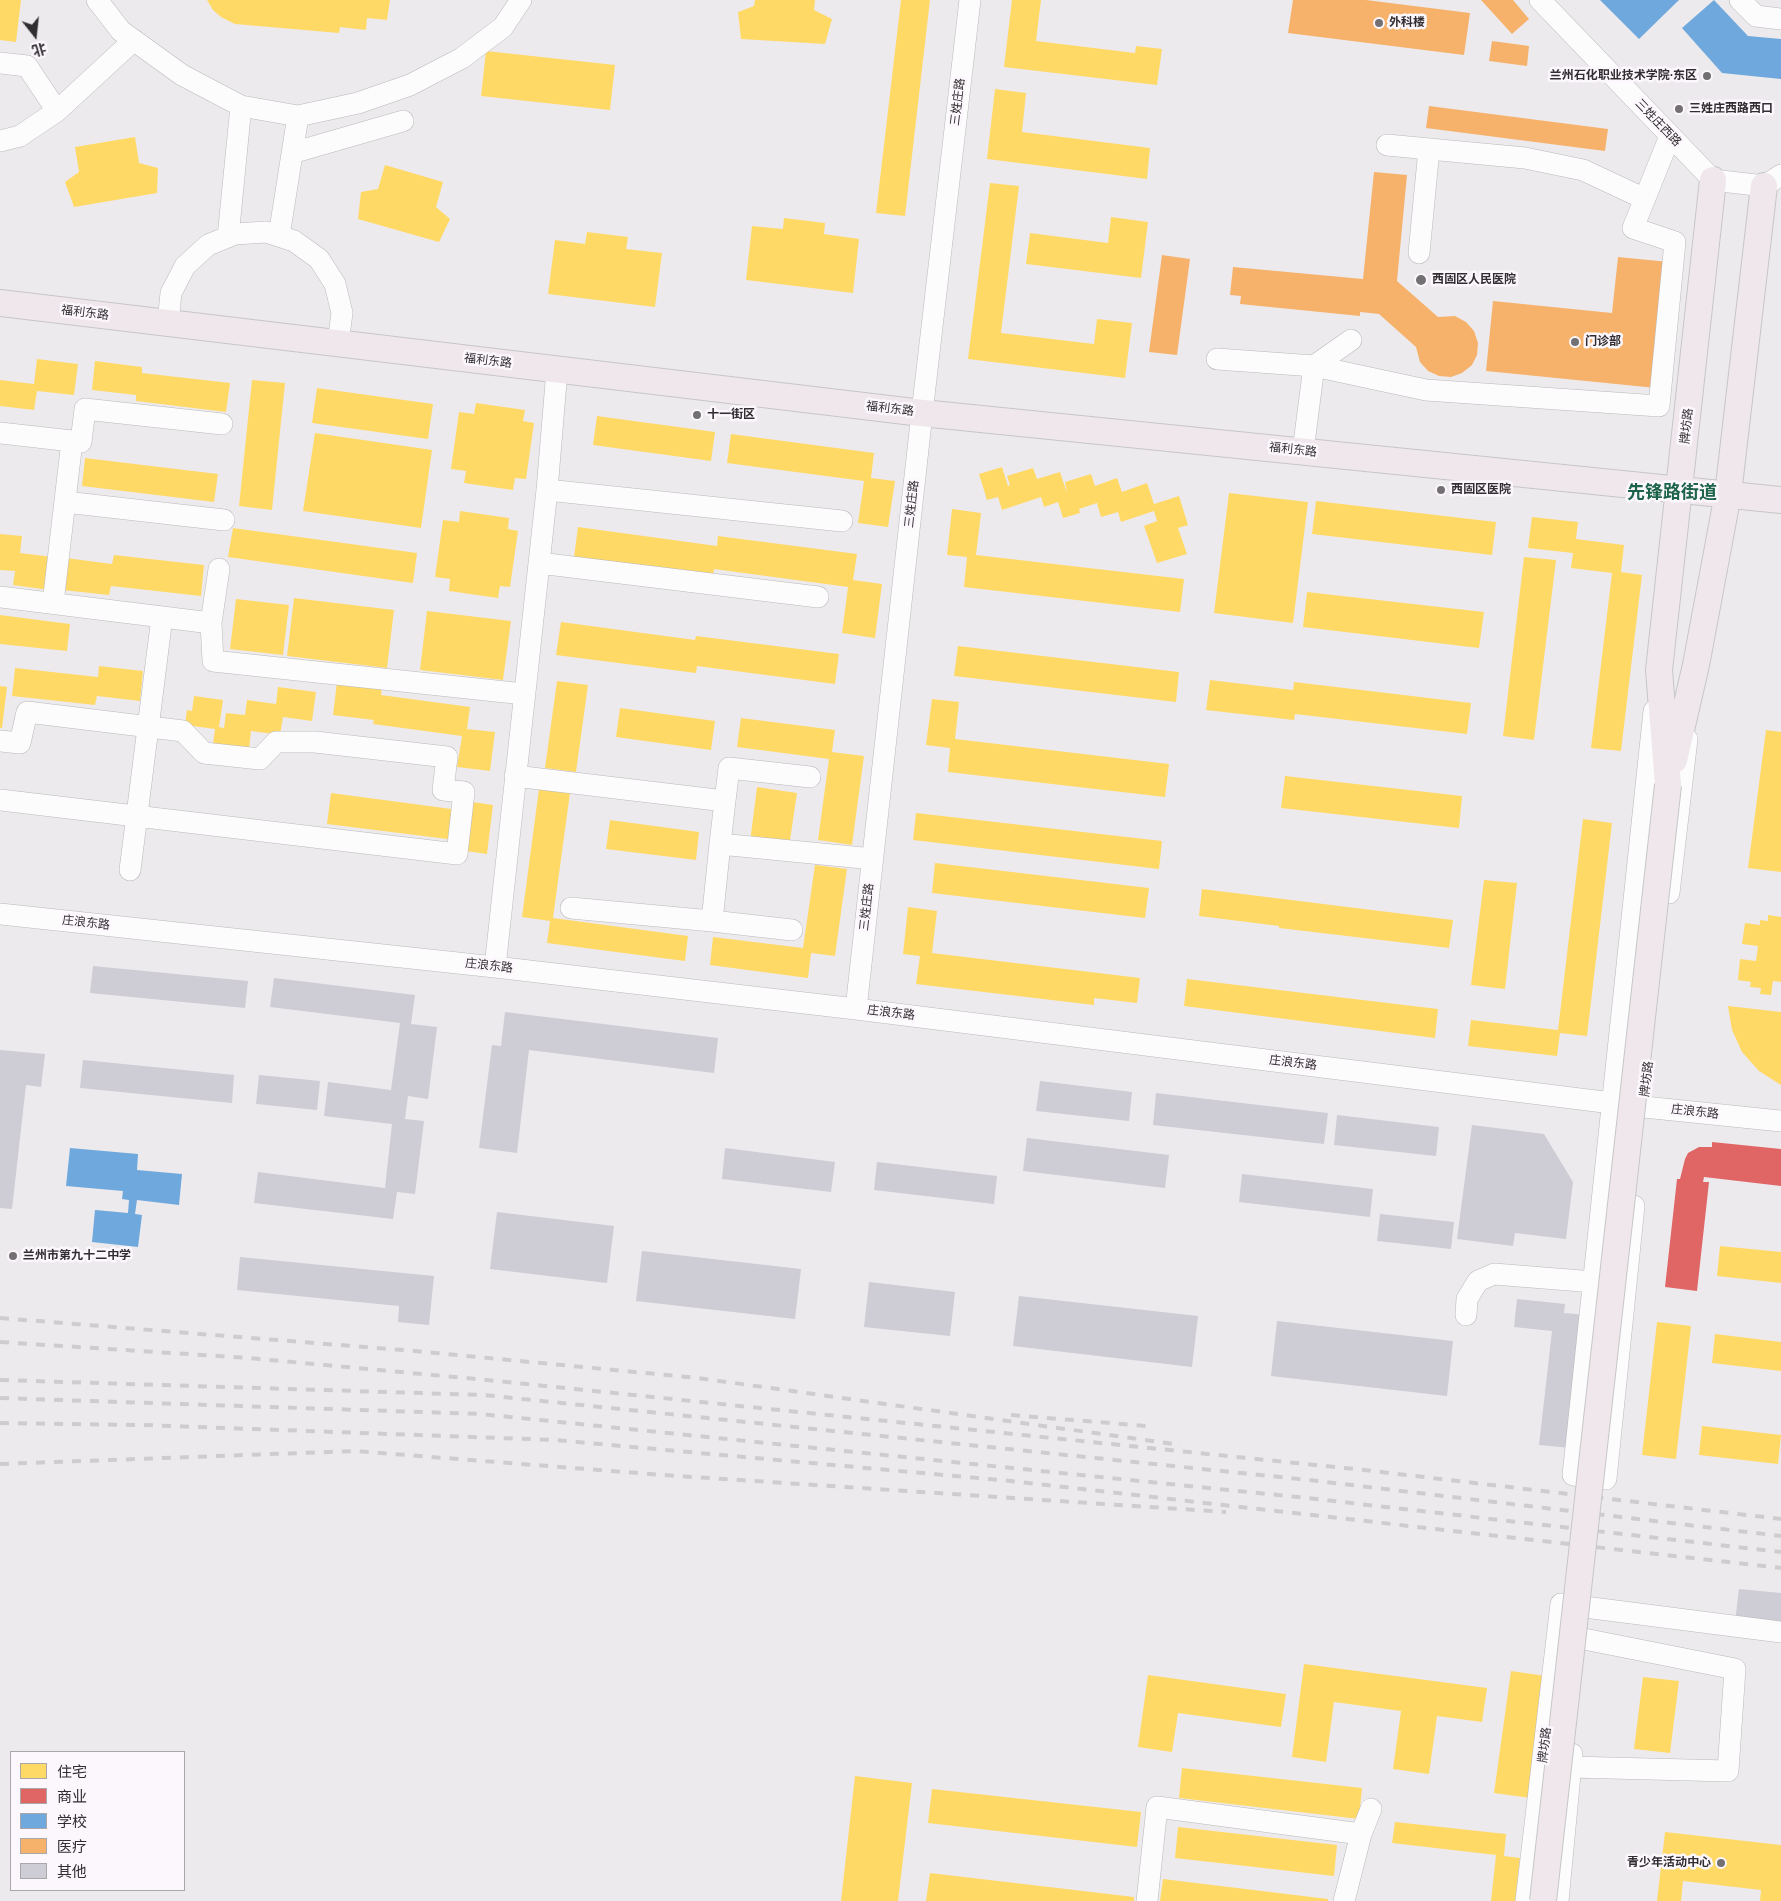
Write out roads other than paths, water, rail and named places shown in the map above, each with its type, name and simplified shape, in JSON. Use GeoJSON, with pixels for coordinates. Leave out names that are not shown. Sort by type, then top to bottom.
{"type":"FeatureCollection","features":[{"type":"Feature","properties":{"kind":"main road","name":"牌坊路"},"geometry":{"type":"LineString","coordinates":[[1668,785],[1658,670],[1680,489],[1713,180]]}},
{"type":"Feature","properties":{"kind":"main road","name":"牌坊路"},"geometry":{"type":"LineString","coordinates":[[1544,1901],[1668,785],[1696,665],[1728,494],[1772,180]]}},
{"type":"Feature","properties":{"kind":"main road","name":"福利东路"},"geometry":{"type":"LineString","coordinates":[[0,303],[922,412],[1781,500]]}},
{"type":"Feature","properties":{"kind":"street"},"geometry":{"type":"LineString","coordinates":[[97,0],[121,31],[182,75],[241,106],[298,116],[358,103],[410,85],[462,58],[502,28],[521,0]]}},
{"type":"Feature","properties":{"kind":"street","name":"三姓庄路"},"geometry":{"type":"LineString","coordinates":[[856,1009],[970,0]]}},
{"type":"Feature","properties":{"kind":"street","name":"三姓庄西路"},"geometry":{"type":"LineString","coordinates":[[1540,0],[1713,180]]}},
{"type":"Feature","properties":{"kind":"street"},"geometry":{"type":"LineString","coordinates":[[1740,0],[1756,16],[1781,20]]}},
{"type":"Feature","properties":{"kind":"street"},"geometry":{"type":"LineString","coordinates":[[0,141],[20,136],[57,111],[134,40]]}},
{"type":"Feature","properties":{"kind":"street"},"geometry":{"type":"LineString","coordinates":[[0,63],[27,66],[57,111]]}},
{"type":"Feature","properties":{"kind":"street"},"geometry":{"type":"LineString","coordinates":[[228,237],[241,106]]}},
{"type":"Feature","properties":{"kind":"street"},"geometry":{"type":"LineString","coordinates":[[279,236],[298,116]]}},
{"type":"Feature","properties":{"kind":"street"},"geometry":{"type":"LineString","coordinates":[[292,153],[403,122]]}},
{"type":"Feature","properties":{"kind":"street"},"geometry":{"type":"LineString","coordinates":[[1216,359],[1314,366],[1426,390],[1659,406],[1675,242],[1633,228],[1670,136]]}},
{"type":"Feature","properties":{"kind":"street"},"geometry":{"type":"LineString","coordinates":[[1387,145],[1525,158],[1583,170],[1645,199]]}},
{"type":"Feature","properties":{"kind":"street"},"geometry":{"type":"LineString","coordinates":[[1420,254],[1430,149]]}},
{"type":"Feature","properties":{"kind":"street"},"geometry":{"type":"LineString","coordinates":[[1713,180],[1772,180]]}},
{"type":"Feature","properties":{"kind":"street"},"geometry":{"type":"LineString","coordinates":[[168,323],[172,293],[185,266],[208,245],[235,234],[266,232],[294,241],[318,259],[335,284],[342,313],[338,343]]}},
{"type":"Feature","properties":{"kind":"street"},"geometry":{"type":"LineString","coordinates":[[1303,451],[1314,366],[1351,340]]}},
{"type":"Feature","properties":{"kind":"street"},"geometry":{"type":"LineString","coordinates":[[495,967],[547,490],[557,370]]}},
{"type":"Feature","properties":{"kind":"street"},"geometry":{"type":"LineString","coordinates":[[0,433],[81,442],[85,409],[222,424]]}},
{"type":"Feature","properties":{"kind":"street"},"geometry":{"type":"LineString","coordinates":[[53,603],[72,441]]}},
{"type":"Feature","properties":{"kind":"street"},"geometry":{"type":"LineString","coordinates":[[547,490],[842,521]]}},
{"type":"Feature","properties":{"kind":"street"},"geometry":{"type":"LineString","coordinates":[[65,502],[224,520]]}},
{"type":"Feature","properties":{"kind":"street"},"geometry":{"type":"LineString","coordinates":[[539,563],[818,597]]}},
{"type":"Feature","properties":{"kind":"street"},"geometry":{"type":"LineString","coordinates":[[219,569],[211,622],[212,661],[524,694]]}},
{"type":"Feature","properties":{"kind":"street"},"geometry":{"type":"LineString","coordinates":[[0,597],[211,622]]}},
{"type":"Feature","properties":{"kind":"street"},"geometry":{"type":"LineString","coordinates":[[130,870],[162,617]]}},
{"type":"Feature","properties":{"kind":"street","name":"牌坊路"},"geometry":{"type":"LineString","coordinates":[[1658,670],[1630,1105],[1606,1479],[1591,1482],[1573,1475],[1594,1282],[1630,1105],[1696,665]]}},
{"type":"Feature","properties":{"kind":"street"},"geometry":{"type":"LineString","coordinates":[[0,742],[20,743],[27,712],[183,731],[204,753],[260,759],[276,742],[315,742],[447,757],[443,790],[464,792],[457,854],[0,800]]}},
{"type":"Feature","properties":{"kind":"street"},"geometry":{"type":"LineString","coordinates":[[712,921],[729,768],[810,778]]}},
{"type":"Feature","properties":{"kind":"street"},"geometry":{"type":"LineString","coordinates":[[516,776],[725,801]]}},
{"type":"Feature","properties":{"kind":"street"},"geometry":{"type":"LineString","coordinates":[[720,844],[872,859]]}},
{"type":"Feature","properties":{"kind":"street"},"geometry":{"type":"LineString","coordinates":[[571,908],[792,930]]}},
{"type":"Feature","properties":{"kind":"street","name":"庄浪东路"},"geometry":{"type":"LineString","coordinates":[[0,914],[495,967],[856,1009],[1630,1105],[1781,1121]]}},
{"type":"Feature","properties":{"kind":"street"},"geometry":{"type":"LineString","coordinates":[[1466,1315],[1467,1299],[1478,1281],[1494,1274],[1594,1282]]}},
{"type":"Feature","properties":{"kind":"street","name":"牌坊路"},"geometry":{"type":"LineString","coordinates":[[1526,1901],[1561,1604],[1582,1606]]}},
{"type":"Feature","properties":{"kind":"street"},"geometry":{"type":"LineString","coordinates":[[1544,1901],[1582,1606]]}},
{"type":"Feature","properties":{"kind":"street"},"geometry":{"type":"LineString","coordinates":[[1582,1606],[1781,1632]]}},
{"type":"Feature","properties":{"kind":"street"},"geometry":{"type":"LineString","coordinates":[[1558,1901],[1584,1639],[1582,1606]]}},
{"type":"Feature","properties":{"kind":"street"},"geometry":{"type":"LineString","coordinates":[[1571,1767],[1728,1772],[1735,1669],[1584,1639]]}},
{"type":"Feature","properties":{"kind":"street"},"geometry":{"type":"LineString","coordinates":[[1147,1901],[1156,1806],[1360,1834]]}},
{"type":"Feature","properties":{"kind":"street"},"geometry":{"type":"LineString","coordinates":[[1344,1901],[1360,1834],[1371,1809]]}},
{"type":"Feature","properties":{"kind":"railway"},"geometry":{"type":"LineString","coordinates":[[0,1318],[415,1351],[698,1378],[1181,1445]]}},
{"type":"Feature","properties":{"kind":"railway"},"geometry":{"type":"LineString","coordinates":[[0,1342],[249,1358],[487,1380],[1364,1470],[1781,1519]]}},
{"type":"Feature","properties":{"kind":"railway"},"geometry":{"type":"LineString","coordinates":[[0,1380],[484,1395],[1309,1480],[1781,1536]]}},
{"type":"Feature","properties":{"kind":"railway"},"geometry":{"type":"LineString","coordinates":[[0,1398],[481,1414],[1307,1498],[1781,1552]]}},
{"type":"Feature","properties":{"kind":"railway"},"geometry":{"type":"LineString","coordinates":[[1011,1415],[1146,1426]]}},
{"type":"Feature","properties":{"kind":"railway"},"geometry":{"type":"LineString","coordinates":[[0,1423],[143,1425],[555,1440],[1011,1481],[1781,1568]]}},
{"type":"Feature","properties":{"kind":"railway"},"geometry":{"type":"LineString","coordinates":[[0,1464],[355,1451],[663,1475],[1226,1512]]}},
{"type":"Feature","properties":{"kind":"place","name":"外科楼"},"geometry":{"type":"Point","coordinates":[1379,23]}},
{"type":"Feature","properties":{"kind":"place","name":"兰州石化职业技术学院·东区"},"geometry":{"type":"Point","coordinates":[1707,76]}},
{"type":"Feature","properties":{"kind":"place","name":"三姓庄西路西口"},"geometry":{"type":"Point","coordinates":[1679,109]}},
{"type":"Feature","properties":{"kind":"place","name":"西固区人民医院"},"geometry":{"type":"Point","coordinates":[1421,280]}},
{"type":"Feature","properties":{"kind":"place","name":"门诊部"},"geometry":{"type":"Point","coordinates":[1575,342]}},
{"type":"Feature","properties":{"kind":"place","name":"十一街区"},"geometry":{"type":"Point","coordinates":[697,415]}},
{"type":"Feature","properties":{"kind":"place","name":"西固区医院"},"geometry":{"type":"Point","coordinates":[1441,490]}},
{"type":"Feature","properties":{"kind":"place","name":"兰州市第九十二中学"},"geometry":{"type":"Point","coordinates":[13,1256]}},
{"type":"Feature","properties":{"kind":"place","name":"青少年活动中心"},"geometry":{"type":"Point","coordinates":[1721,1863]}},
{"type":"Feature","properties":{"kind":"district","name":"先锋路街道"},"geometry":{"type":"Point","coordinates":[1672,493]}}]}
